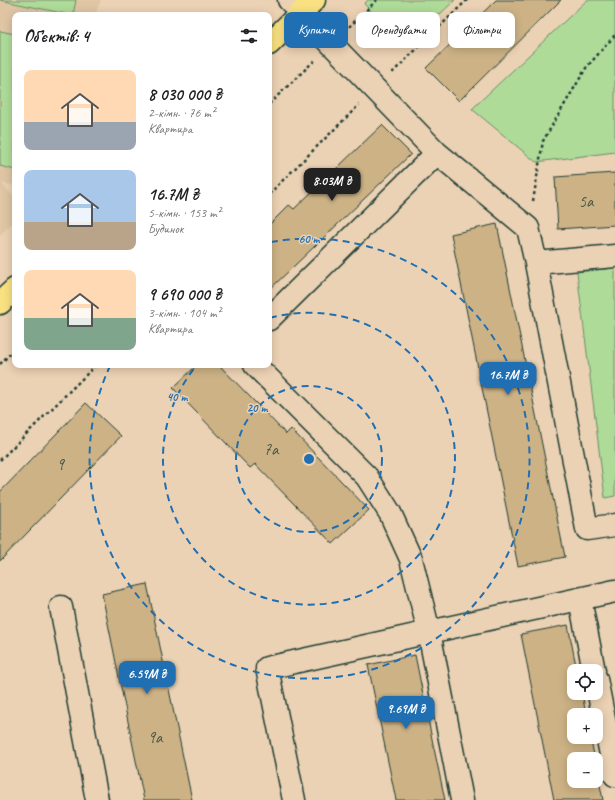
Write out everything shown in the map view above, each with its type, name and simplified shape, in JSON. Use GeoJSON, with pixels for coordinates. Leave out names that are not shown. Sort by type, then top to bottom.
{"type":"FeatureCollection","features":[{"type":"Feature","properties":{"kind":"main road"},"geometry":{"type":"LineString","coordinates":[[272,40],[301,4]]}},
{"type":"Feature","properties":{"kind":"main road"},"geometry":{"type":"LineString","coordinates":[[0,303],[12,292]]}},
{"type":"Feature","properties":{"kind":"lane"},"geometry":{"type":"LineString","coordinates":[[301,4],[375,90],[437,153],[528,228],[587,529],[615,526]]}},
{"type":"Feature","properties":{"kind":"lane"},"geometry":{"type":"LineString","coordinates":[[272,316],[437,153]]}},
{"type":"Feature","properties":{"kind":"lane"},"geometry":{"type":"LineString","coordinates":[[536,263],[615,256]]}},
{"type":"Feature","properties":{"kind":"lane"},"geometry":{"type":"LineString","coordinates":[[258,368],[367,477],[390,513],[411,559],[429,632],[462,800]]}},
{"type":"Feature","properties":{"kind":"lane"},"geometry":{"type":"LineString","coordinates":[[294,800],[267,668],[615,591]]}},
{"type":"Feature","properties":{"kind":"lane"},"geometry":{"type":"LineString","coordinates":[[580,599],[593,664]]}},
{"type":"Feature","properties":{"kind":"lane"},"geometry":{"type":"LineString","coordinates":[[61,607],[97,800]]}},
{"type":"Feature","properties":{"kind":"lane"},"geometry":{"type":"LineString","coordinates":[[600,700],[615,775]]}},
{"type":"Feature","properties":{"kind":"path"},"geometry":{"type":"LineString","coordinates":[[272,191],[467,0]]}},
{"type":"Feature","properties":{"kind":"path"},"geometry":{"type":"LineString","coordinates":[[528,228],[543,141],[586,68],[615,35]]}},
{"type":"Feature","properties":{"kind":"path"},"geometry":{"type":"LineString","coordinates":[[0,364],[12,352]]}},
{"type":"Feature","properties":{"kind":"path"},"geometry":{"type":"LineString","coordinates":[[0,460],[93,368]]}},
{"type":"Feature","properties":{"kind":"shaded area"},"geometry":{"type":"Polygon","coordinates":[[[0,0],[101,0],[96,12],[12,12],[12,185],[2,184],[12,195],[12,223],[0,235],[0,0]]]}},
{"type":"Feature","properties":{"kind":"green space"},"geometry":{"type":"Polygon","coordinates":[[[0,0],[76,0],[74,12],[57,12],[0,0]]]}},
{"type":"Feature","properties":{"kind":"green space"},"geometry":{"type":"Polygon","coordinates":[[[368,0],[455,0],[440,14],[440,12],[372,12],[364,4],[368,0]]]}},
{"type":"Feature","properties":{"kind":"green space"},"geometry":{"type":"Polygon","coordinates":[[[587,0],[615,0],[615,152],[536,162],[472,109],[587,0]]]}},
{"type":"Feature","properties":{"kind":"green space"},"geometry":{"type":"Polygon","coordinates":[[[0,31],[12,33],[12,169],[0,166],[0,31]]]}},
{"type":"Feature","properties":{"kind":"green space"},"geometry":{"type":"Polygon","coordinates":[[[615,268],[615,496],[605,498],[577,272],[615,268]]]}},
{"type":"Feature","properties":{"kind":"building"},"geometry":{"type":"Polygon","coordinates":[[[496,0],[561,0],[515,46],[515,12],[484,12],[496,0]]]}},
{"type":"Feature","properties":{"kind":"building"},"geometry":{"type":"Polygon","coordinates":[[[448,47],[448,48],[513,48],[459,101],[426,68],[448,47]]]}},
{"type":"Feature","properties":{"kind":"building"},"geometry":{"type":"Polygon","coordinates":[[[382,125],[411,154],[272,287],[272,222],[289,205],[294,209],[382,125]]]}},
{"type":"Feature","properties":{"kind":"building"},"geometry":{"type":"Polygon","coordinates":[[[615,173],[615,225],[558,229],[555,177],[615,173]]]}},
{"type":"Feature","properties":{"kind":"building"},"geometry":{"type":"Polygon","coordinates":[[[497,224],[565,557],[518,566],[451,234],[497,224]]]}},
{"type":"Feature","properties":{"kind":"building"},"geometry":{"type":"Polygon","coordinates":[[[194,368],[222,368],[286,434],[291,429],[369,510],[333,544],[255,464],[250,468],[173,388],[194,368]]]}},
{"type":"Feature","properties":{"kind":"building"},"geometry":{"type":"Polygon","coordinates":[[[86,403],[121,436],[0,561],[0,492],[86,403]]]}},
{"type":"Feature","properties":{"kind":"building"},"geometry":{"type":"Polygon","coordinates":[[[147,584],[192,800],[144,800],[102,594],[147,584]]]}},
{"type":"Feature","properties":{"kind":"building"},"geometry":{"type":"Polygon","coordinates":[[[568,625],[576,664],[567,664],[567,700],[583,700],[585,708],[567,708],[567,744],[592,744],[593,752],[567,752],[567,788],[601,788],[603,800],[554,800],[521,634],[568,625]]]}},
{"type":"Feature","properties":{"kind":"building"},"geometry":{"type":"Polygon","coordinates":[[[415,655],[445,800],[396,800],[368,665],[415,655]]]}}]}
